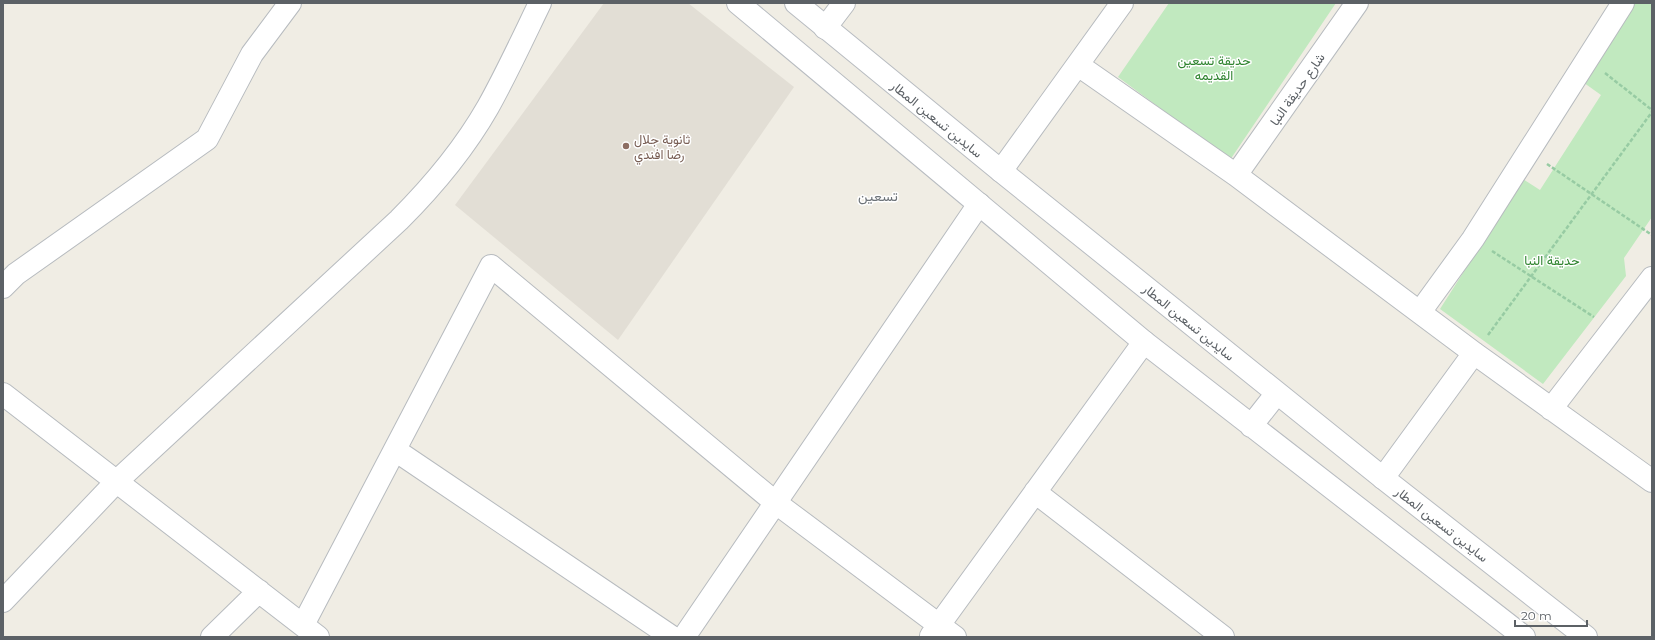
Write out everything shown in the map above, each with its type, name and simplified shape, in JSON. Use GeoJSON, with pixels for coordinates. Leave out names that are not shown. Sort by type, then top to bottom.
{"type":"FeatureCollection","features":[{"type":"Feature","properties":{"kind":"street"},"geometry":{"type":"LineString","coordinates":[[3,287],[16,274],[207,139],[252,54],[290,3]]}},
{"type":"Feature","properties":{"kind":"street"},"geometry":{"type":"LineString","coordinates":[[7,588],[117,481],[399,220],[424,194],[469,138],[488,107],[540,3]]}},
{"type":"Feature","properties":{"kind":"street"},"geometry":{"type":"LineString","coordinates":[[738,3],[1144,342],[1524,637]]}},
{"type":"Feature","properties":{"kind":"street","name":"سايدين تسعين المطار"},"geometry":{"type":"LineString","coordinates":[[796,3],[1277,393],[1586,637]]}},
{"type":"Feature","properties":{"kind":"street"},"geometry":{"type":"LineString","coordinates":[[825,28],[844,3]]}},
{"type":"Feature","properties":{"kind":"street"},"geometry":{"type":"LineString","coordinates":[[1002,171],[1122,3]]}},
{"type":"Feature","properties":{"kind":"street","name":"شارع حديقة النبا"},"geometry":{"type":"LineString","coordinates":[[1236,175],[1357,3]]}},
{"type":"Feature","properties":{"kind":"street"},"geometry":{"type":"LineString","coordinates":[[1420,312],[1473,239],[1623,3]]}},
{"type":"Feature","properties":{"kind":"street"},"geometry":{"type":"LineString","coordinates":[[1078,65],[1236,175],[1474,353],[1652,481]]}},
{"type":"Feature","properties":{"kind":"street"},"geometry":{"type":"LineString","coordinates":[[395,450],[687,635],[980,204]]}},
{"type":"Feature","properties":{"kind":"street"},"geometry":{"type":"LineString","coordinates":[[3,394],[310,631],[395,450],[491,266],[776,503],[941,633],[1035,492],[1144,342]]}},
{"type":"Feature","properties":{"kind":"street"},"geometry":{"type":"LineString","coordinates":[[1551,409],[1652,278]]}},
{"type":"Feature","properties":{"kind":"street"},"geometry":{"type":"LineString","coordinates":[[1383,478],[1474,353]]}},
{"type":"Feature","properties":{"kind":"street"},"geometry":{"type":"LineString","coordinates":[[1251,426],[1277,393]]}},
{"type":"Feature","properties":{"kind":"street"},"geometry":{"type":"LineString","coordinates":[[1035,492],[1224,637]]}},
{"type":"Feature","properties":{"kind":"street"},"geometry":{"type":"LineString","coordinates":[[212,637],[260,592]]}},
{"type":"Feature","properties":{"kind":"path"},"geometry":{"type":"LineString","coordinates":[[1474,353],[1652,111],[1587,60]]}},
{"type":"Feature","properties":{"kind":"path"},"geometry":{"type":"LineString","coordinates":[[1528,152],[1652,235]]}},
{"type":"Feature","properties":{"kind":"path"},"geometry":{"type":"LineString","coordinates":[[1473,239],[1613,330]]}},
{"type":"Feature","properties":{"kind":"shaded area","name":"ثانوية جلال رضا افندي"},"geometry":{"type":"Polygon","coordinates":[[[604,3],[688,3],[794,87],[618,340],[455,205],[604,3]]]}},
{"type":"Feature","properties":{"kind":"green space","name":"حديقة تسعين القديمه"},"geometry":{"type":"Polygon","coordinates":[[[1169,3],[1336,3],[1230,160],[1118,77],[1169,3]]]}},
{"type":"Feature","properties":{"kind":"green space","name":"حديقة النبا"},"geometry":{"type":"Polygon","coordinates":[[[1634,3],[1652,3],[1652,217],[1624,258],[1626,276],[1543,384],[1440,309],[1523,179],[1540,190],[1601,95],[1580,80],[1634,3]]]}},
{"type":"Feature","properties":{"kind":"place","name":"ثانوية جلال رضا افندي"},"geometry":{"type":"Point","coordinates":[626,146]}},
{"type":"Feature","properties":{"kind":"district","name":"تسعین"},"geometry":{"type":"Point","coordinates":[878,196]}}]}
